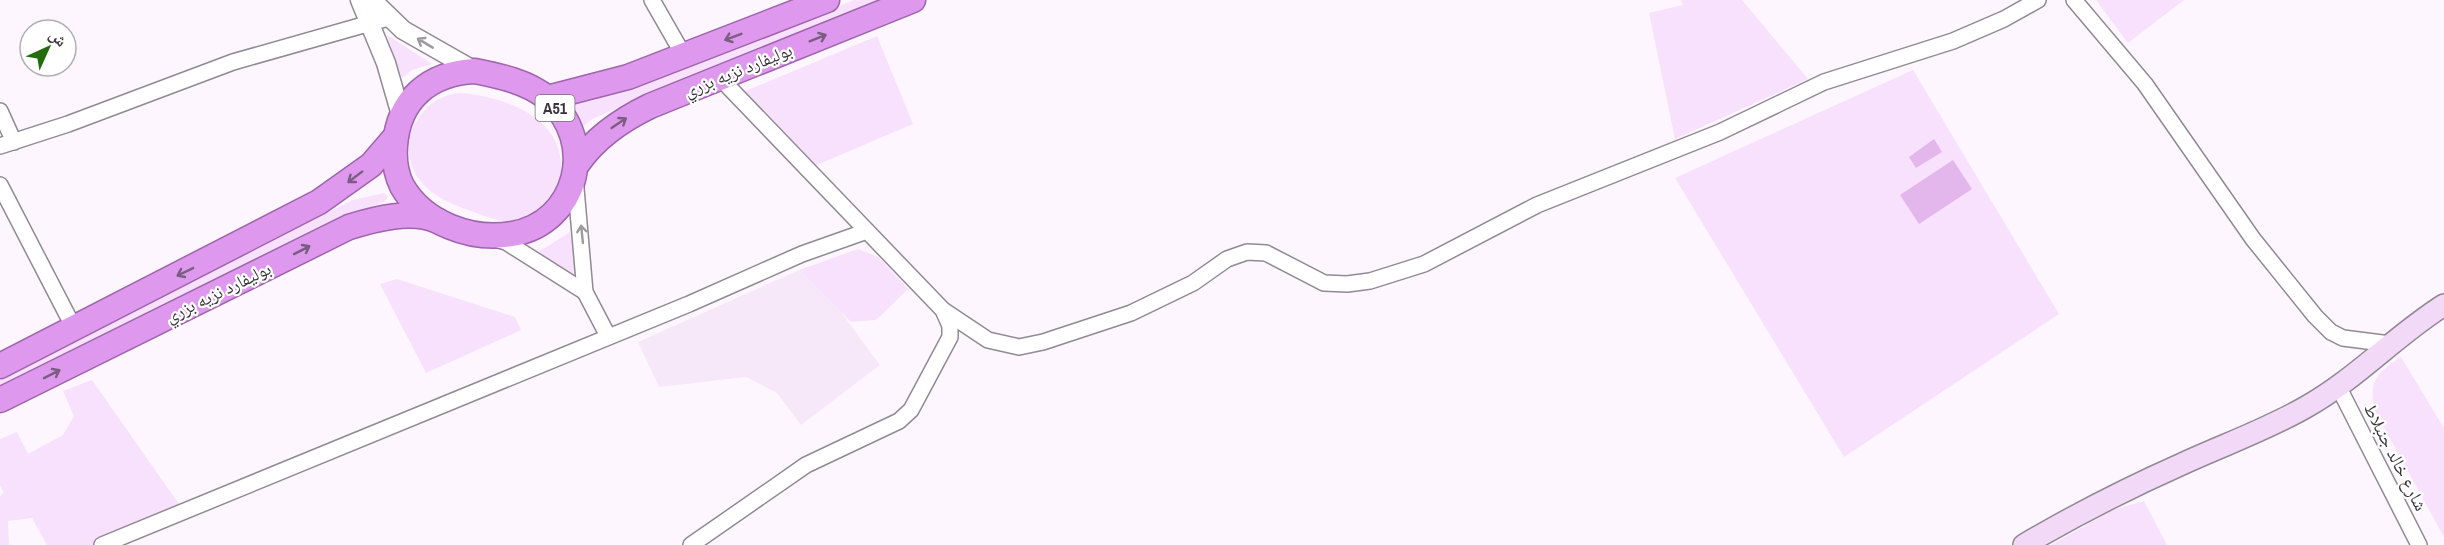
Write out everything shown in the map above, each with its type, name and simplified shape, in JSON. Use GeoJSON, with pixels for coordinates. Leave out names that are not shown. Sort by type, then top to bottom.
{"type":"FeatureCollection","features":[{"type":"Feature","properties":{"kind":"highway","name":"بوليفارد نزيه بزري"},"geometry":{"type":"LineString","coordinates":[[547,98],[602,86],[827,0]]}},
{"type":"Feature","properties":{"kind":"highway","name":"بوليفارد نزيه بزري"},"geometry":{"type":"LineString","coordinates":[[577,170],[589,147],[632,114],[914,0]]}},
{"type":"Feature","properties":{"kind":"highway","name":"A51"},"geometry":{"type":"LineString","coordinates":[[398,125],[409,103],[438,79],[455,72],[475,71],[526,86],[547,98],[562,116],[572,139],[577,170]]}},
{"type":"Feature","properties":{"kind":"highway","name":"بوليفارد نزيه بزري"},"geometry":{"type":"LineString","coordinates":[[0,366],[319,202],[371,165],[398,125]]}},
{"type":"Feature","properties":{"kind":"highway"},"geometry":{"type":"LineString","coordinates":[[398,125],[396,169],[402,185],[414,201],[443,224],[487,236],[533,229],[558,208],[577,170]]}},
{"type":"Feature","properties":{"kind":"highway","name":"بوليفارد نزيه بزري"},"geometry":{"type":"LineString","coordinates":[[0,400],[349,227],[370,220],[410,216],[427,216],[443,224]]}},
{"type":"Feature","properties":{"kind":"main road"},"geometry":{"type":"LineString","coordinates":[[2024,545],[2073,517],[2181,464],[2273,424],[2339,388],[2390,344],[2444,305]]}},
{"type":"Feature","properties":{"kind":"street"},"geometry":{"type":"LineString","coordinates":[[360,0],[370,25],[398,125]]}},
{"type":"Feature","properties":{"kind":"street"},"geometry":{"type":"LineString","coordinates":[[372,0],[388,18],[475,71]]}},
{"type":"Feature","properties":{"kind":"street"},"geometry":{"type":"LineString","coordinates":[[652,0],[684,56]]}},
{"type":"Feature","properties":{"kind":"street"},"geometry":{"type":"LineString","coordinates":[[720,78],[944,310],[988,340],[1019,347],[1043,342],[1131,313],[1193,283],[1227,259],[1247,252],[1266,253],[1324,283],[1347,284],[1370,281],[1424,264],[1537,205],[1710,136],[1824,82],[1953,41],[1994,24],[2038,0]]}},
{"type":"Feature","properties":{"kind":"street"},"geometry":{"type":"LineString","coordinates":[[2074,0],[2145,84],[2253,239],[2325,327],[2343,338],[2390,344]]}},
{"type":"Feature","properties":{"kind":"street"},"geometry":{"type":"LineString","coordinates":[[0,111],[7,144],[233,62],[370,25],[388,18]]}},
{"type":"Feature","properties":{"kind":"street"},"geometry":{"type":"LineString","coordinates":[[577,170],[585,292],[608,336]]}},
{"type":"Feature","properties":{"kind":"street"},"geometry":{"type":"LineString","coordinates":[[0,185],[74,328]]}},
{"type":"Feature","properties":{"kind":"street"},"geometry":{"type":"LineString","coordinates":[[102,545],[689,304],[802,254],[867,231]]}},
{"type":"Feature","properties":{"kind":"street"},"geometry":{"type":"LineString","coordinates":[[487,236],[506,242],[585,292]]}},
{"type":"Feature","properties":{"kind":"street"},"geometry":{"type":"LineString","coordinates":[[691,545],[790,475],[820,457],[889,428],[905,415],[950,337],[950,326],[944,310]]}},
{"type":"Feature","properties":{"kind":"street","name":"شارع خالد جنبلاط"},"geometry":{"type":"LineString","coordinates":[[2339,388],[2419,545]]}},
{"type":"Feature","properties":{"kind":"shaded area"},"geometry":{"type":"Polygon","coordinates":[[[854,0],[888,0],[622,106],[592,119],[584,126],[580,125],[572,108],[573,103],[592,101],[739,47],[854,0]]]}},
{"type":"Feature","properties":{"kind":"shaded area"},"geometry":{"type":"Polygon","coordinates":[[[1681,0],[1742,0],[1808,79],[1675,139],[1649,13],[1683,5],[1681,0]]]}},
{"type":"Feature","properties":{"kind":"shaded area"},"geometry":{"type":"Polygon","coordinates":[[[2096,0],[2184,0],[2128,43],[2096,0]]]}},
{"type":"Feature","properties":{"kind":"shaded area"},"geometry":{"type":"Polygon","coordinates":[[[387,35],[432,64],[412,70],[402,78],[387,35]]]}},
{"type":"Feature","properties":{"kind":"shaded area"},"geometry":{"type":"Polygon","coordinates":[[[877,36],[913,124],[812,167],[741,93],[877,36]]]}},
{"type":"Feature","properties":{"kind":"shaded area"},"geometry":{"type":"Polygon","coordinates":[[[1913,70],[2059,314],[1844,457],[1675,178],[1913,70]]]}},
{"type":"Feature","properties":{"kind":"shaded area"},"geometry":{"type":"Polygon","coordinates":[[[459,93],[495,99],[513,105],[529,113],[543,124],[553,137],[560,153],[560,181],[553,194],[531,215],[513,221],[501,221],[484,216],[431,192],[416,175],[411,165],[409,148],[414,125],[434,102],[445,96],[459,93]]]}},
{"type":"Feature","properties":{"kind":"shaded area"},"geometry":{"type":"Polygon","coordinates":[[[1934,139],[1942,152],[1916,168],[1909,157],[1934,139]]]}},
{"type":"Feature","properties":{"kind":"shaded area"},"geometry":{"type":"Polygon","coordinates":[[[1953,160],[1972,189],[1919,224],[1900,195],[1953,160]]]}},
{"type":"Feature","properties":{"kind":"shaded area"},"geometry":{"type":"Polygon","coordinates":[[[384,193],[388,197],[385,201],[323,228],[0,392],[0,376],[353,200],[384,193]]]}},
{"type":"Feature","properties":{"kind":"shaded area"},"geometry":{"type":"Polygon","coordinates":[[[570,232],[576,256],[577,278],[571,277],[537,253],[570,232]]]}},
{"type":"Feature","properties":{"kind":"shaded area"},"geometry":{"type":"Polygon","coordinates":[[[858,249],[878,257],[908,289],[876,320],[851,322],[799,270],[858,249]]]}},
{"type":"Feature","properties":{"kind":"shaded area"},"geometry":{"type":"Polygon","coordinates":[[[799,270],[841,312],[880,365],[801,425],[777,393],[746,377],[659,387],[638,342],[799,270]]]}},
{"type":"Feature","properties":{"kind":"shaded area"},"geometry":{"type":"Polygon","coordinates":[[[397,279],[515,317],[521,330],[426,373],[380,284],[397,279]]]}},
{"type":"Feature","properties":{"kind":"shaded area"},"geometry":{"type":"Polygon","coordinates":[[[2401,357],[2444,428],[2444,537],[2376,413],[2373,403],[2373,387],[2376,380],[2385,368],[2401,357]]]}},
{"type":"Feature","properties":{"kind":"shaded area"},"geometry":{"type":"Polygon","coordinates":[[[92,380],[181,507],[95,545],[47,545],[32,518],[8,521],[9,545],[0,545],[0,496],[4,492],[0,486],[0,439],[17,432],[28,454],[63,435],[74,416],[63,391],[92,380]]]}},
{"type":"Feature","properties":{"kind":"shaded area"},"geometry":{"type":"Polygon","coordinates":[[[2144,501],[2167,545],[2051,545],[2113,510],[2144,501]]]}}]}
